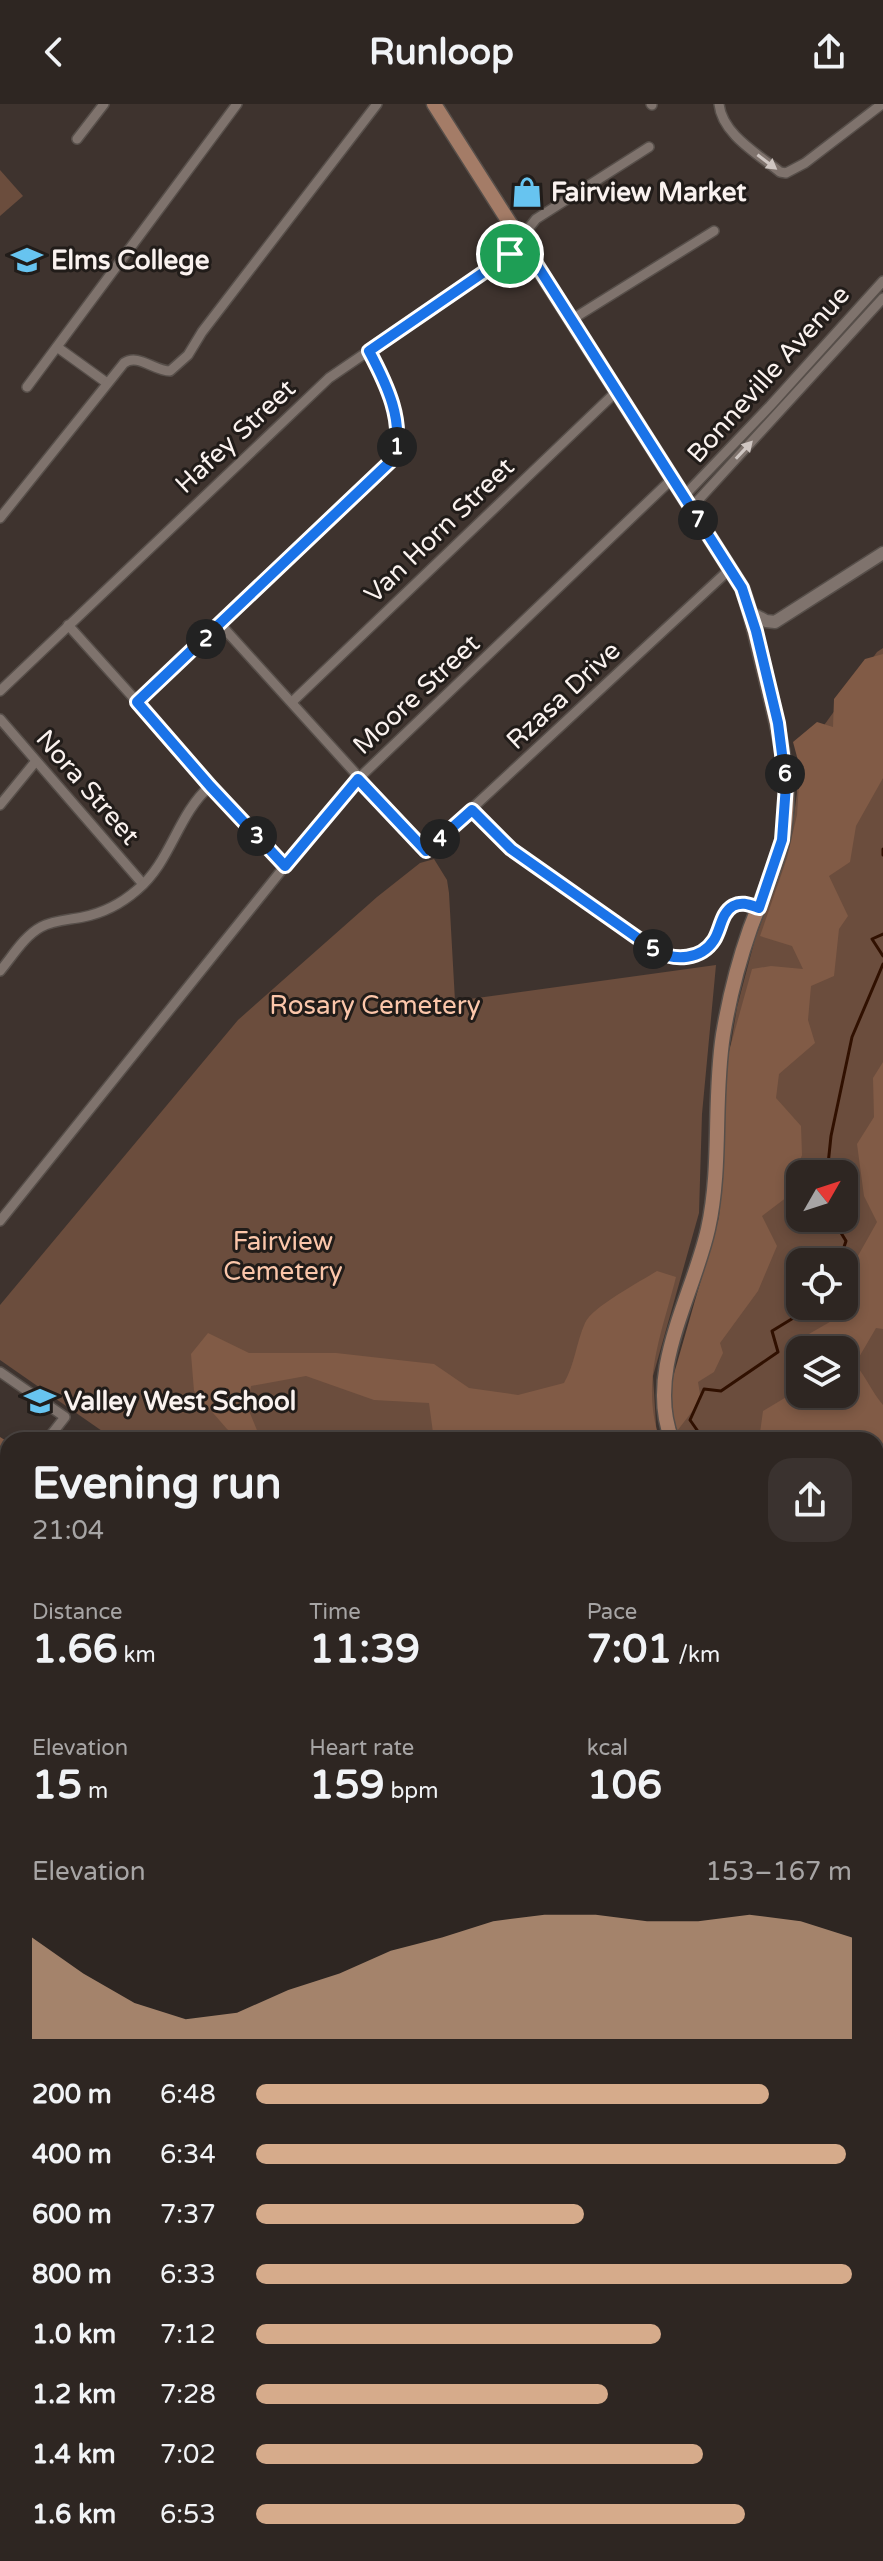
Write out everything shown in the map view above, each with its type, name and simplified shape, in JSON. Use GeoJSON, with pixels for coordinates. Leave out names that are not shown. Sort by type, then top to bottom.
{"type":"FeatureCollection","features":[{"type":"Feature","properties":{"kind":"main road"},"geometry":{"type":"LineString","coordinates":[[434,104],[742,588],[778,723],[786,785],[782,840],[738,967],[723,1038],[716,1092],[714,1172],[708,1226],[664,1379],[664,1413],[670,1432]]}},
{"type":"Feature","properties":{"kind":"street"},"geometry":{"type":"LineString","coordinates":[[77,139],[104,104]]}},
{"type":"Feature","properties":{"kind":"street"},"geometry":{"type":"LineString","coordinates":[[27,387],[237,104]]}},
{"type":"Feature","properties":{"kind":"street"},"geometry":{"type":"LineString","coordinates":[[0,518],[107,383],[130,359],[163,371],[171,371],[180,364],[377,104]]}},
{"type":"Feature","properties":{"kind":"street"},"geometry":{"type":"LineString","coordinates":[[719,104],[720,115],[733,132],[755,153],[780,172],[786,173],[802,165],[868,108],[882,104]]}},
{"type":"Feature","properties":{"kind":"street","name":"Hafey Street"},"geometry":{"type":"LineString","coordinates":[[0,691],[329,378],[506,257],[536,219],[649,147]]}},
{"type":"Feature","properties":{"kind":"street"},"geometry":{"type":"LineString","coordinates":[[571,320],[714,231]]}},
{"type":"Feature","properties":{"kind":"street","name":"Bonneville Avenue"},"geometry":{"type":"LineString","coordinates":[[687,502],[883,281]]}},
{"type":"Feature","properties":{"kind":"street","name":"Bonneville Avenue"},"geometry":{"type":"LineString","coordinates":[[687,502],[883,298]]}},
{"type":"Feature","properties":{"kind":"street"},"geometry":{"type":"LineString","coordinates":[[57,347],[107,383]]}},
{"type":"Feature","properties":{"kind":"street"},"geometry":{"type":"LineString","coordinates":[[137,702],[393,459],[398,434],[388,387],[369,351]]}},
{"type":"Feature","properties":{"kind":"street","name":"Van Horn Street"},"geometry":{"type":"LineString","coordinates":[[292,702],[617,391]]}},
{"type":"Feature","properties":{"kind":"street","name":"Moore Street"},"geometry":{"type":"LineString","coordinates":[[0,1221],[358,779],[672,479]]}},
{"type":"Feature","properties":{"kind":"street"},"geometry":{"type":"LineString","coordinates":[[751,613],[775,622],[883,553]]}},
{"type":"Feature","properties":{"kind":"street","name":"Rzasa Drive"},"geometry":{"type":"LineString","coordinates":[[358,779],[426,851],[730,569]]}},
{"type":"Feature","properties":{"kind":"street"},"geometry":{"type":"LineString","coordinates":[[68,625],[285,866]]}},
{"type":"Feature","properties":{"kind":"street"},"geometry":{"type":"LineString","coordinates":[[221,625],[358,779]]}},
{"type":"Feature","properties":{"kind":"street","name":"Nora Street"},"geometry":{"type":"LineString","coordinates":[[0,719],[143,884]]}},
{"type":"Feature","properties":{"kind":"street"},"geometry":{"type":"LineString","coordinates":[[0,805],[36,761]]}},
{"type":"Feature","properties":{"kind":"street"},"geometry":{"type":"LineString","coordinates":[[0,971],[40,927],[100,912],[129,897],[164,858],[188,809],[210,786]]}},
{"type":"Feature","properties":{"kind":"street"},"geometry":{"type":"LineString","coordinates":[[472,810],[511,849],[665,956],[676,958],[702,952],[714,939],[731,907],[741,904],[759,908]]}},
{"type":"Feature","properties":{"kind":"street"},"geometry":{"type":"LineString","coordinates":[[0,1372],[65,1417],[53,1432]]}},
{"type":"Feature","properties":{"kind":"green space"},"geometry":{"type":"Polygon","coordinates":[[[0,170],[23,196],[0,216],[0,170]]]}},
{"type":"Feature","properties":{"kind":"green space"},"geometry":{"type":"Polygon","coordinates":[[[883,648],[883,1432],[677,1432],[722,1216],[728,1062],[737,1007],[755,939],[790,845],[797,793],[796,764],[883,648]]]}},
{"type":"Feature","properties":{"kind":"green space","name":"Fairview Cemetery"},"geometry":{"type":"Polygon","coordinates":[[[434,859],[447,880],[455,1001],[716,965],[702,1114],[699,1213],[653,1376],[656,1432],[104,1432],[0,1360],[0,1305],[238,1020],[420,863],[434,859]]]}},
{"type":"Feature","properties":{"kind":"shaded area"},"geometry":{"type":"Polygon","coordinates":[[[883,654],[883,778],[856,826],[850,862],[829,876],[848,916],[839,929],[834,976],[811,986],[808,1020],[815,1043],[779,1074],[776,1098],[801,1126],[802,1155],[800,1160],[786,1160],[786,1198],[762,1216],[777,1246],[758,1291],[720,1343],[723,1353],[714,1372],[698,1382],[701,1400],[677,1431],[671,1384],[719,1217],[728,1055],[752,969],[771,966],[803,969],[792,946],[760,936],[787,858],[797,815],[800,768],[793,742],[817,722],[833,727],[834,699],[865,659],[883,654]]]}},
{"type":"Feature","properties":{"kind":"shaded area"},"geometry":{"type":"Polygon","coordinates":[[[883,1062],[883,1329],[876,1328],[858,1359],[858,1336],[805,1336],[833,1320],[858,1320],[858,1256],[877,1222],[864,1196],[857,1144],[874,1117],[873,1078],[883,1062]]]}},
{"type":"Feature","properties":{"kind":"shaded area"},"geometry":{"type":"Polygon","coordinates":[[[657,1271],[676,1277],[655,1358],[652,1398],[658,1432],[433,1432],[429,1403],[374,1400],[306,1376],[251,1386],[247,1406],[258,1432],[231,1432],[194,1391],[191,1354],[208,1333],[249,1353],[336,1353],[434,1364],[469,1388],[518,1395],[564,1383],[585,1323],[607,1302],[657,1271]]]}},
{"type":"Feature","properties":{"kind":"shaded area"},"geometry":{"type":"Polygon","coordinates":[[[858,1368],[883,1405],[883,1432],[760,1432],[763,1411],[786,1397],[786,1408],[858,1408],[858,1368]]]}},
{"type":"Feature","properties":{"kind":"waterway"},"geometry":{"type":"LineString","coordinates":[[883,849],[883,855]]}},
{"type":"Feature","properties":{"kind":"waterway"},"geometry":{"type":"LineString","coordinates":[[883,934],[872,939],[883,956]]}},
{"type":"Feature","properties":{"kind":"waterway"},"geometry":{"type":"LineString","coordinates":[[828,1160],[852,1037],[883,964]]}},
{"type":"Feature","properties":{"kind":"waterway"},"geometry":{"type":"LineString","coordinates":[[841,1232],[846,1241],[844,1248]]}},
{"type":"Feature","properties":{"kind":"waterway"},"geometry":{"type":"LineString","coordinates":[[698,1432],[690,1420],[704,1389],[721,1391],[778,1352],[772,1331],[790,1320]]}},
{"type":"Feature","properties":{"kind":"place","name":"Fairview Market"},"geometry":{"type":"Point","coordinates":[527,192]}},
{"type":"Feature","properties":{"kind":"place","name":"Elms College"},"geometry":{"type":"Point","coordinates":[27,260]}},
{"type":"Feature","properties":{"kind":"place","name":"Valley West School"},"geometry":{"type":"Point","coordinates":[40,1401]}},
{"type":"Feature","properties":{"kind":"route"},"geometry":{"type":"LineString","coordinates":[[521,240],[742,588],[756,631],[783,751],[786,803],[782,840],[759,908],[747,904],[731,907],[707,948],[687,957],[665,956],[623,929],[511,849],[472,810],[426,851],[358,779],[285,866],[137,702],[393,459],[398,434],[388,387],[369,351],[510,254],[521,240]]}},
{"type":"Feature","properties":{"kind":"park label","name":"Rosary Cemetery"},"geometry":{"type":"Point","coordinates":[375,1005]}}]}
